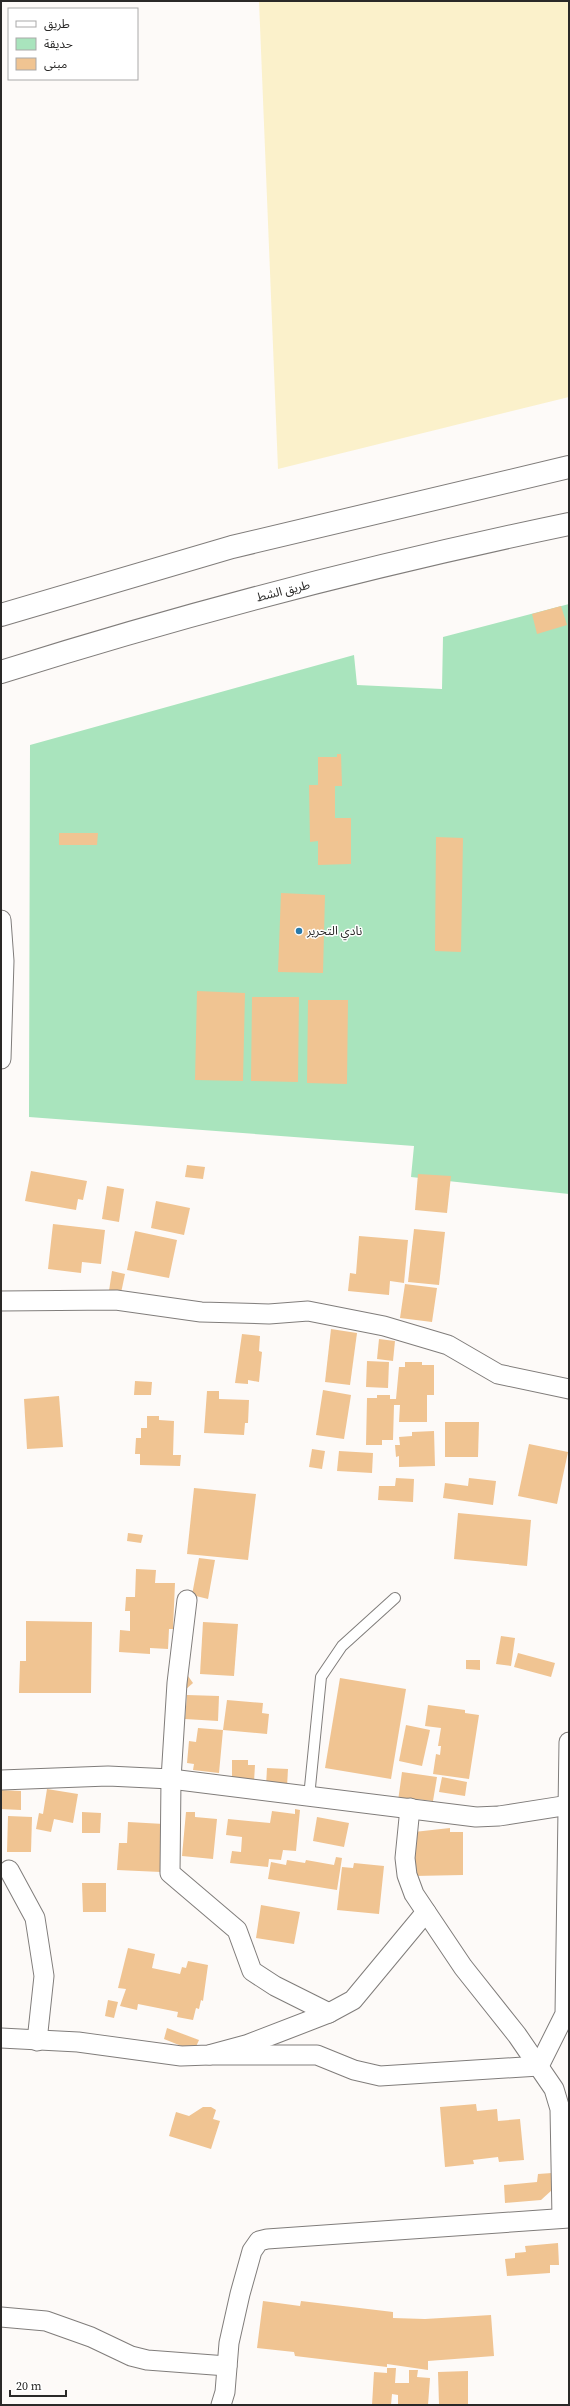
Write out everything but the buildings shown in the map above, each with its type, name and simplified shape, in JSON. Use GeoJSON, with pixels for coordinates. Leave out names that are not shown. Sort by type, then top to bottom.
{"type":"FeatureCollection","features":[{"type":"Feature","properties":{"kind":"highway"},"geometry":{"type":"LineString","coordinates":[[1,615],[232,548],[569,467]]}},
{"type":"Feature","properties":{"kind":"highway","name":"طريق الشط"},"geometry":{"type":"LineString","coordinates":[[1,672],[250,599],[500,538],[569,524]]}},
{"type":"Feature","properties":{"kind":"street"},"geometry":{"type":"LineString","coordinates":[[1,920],[4,961],[1,1059]]}},
{"type":"Feature","properties":{"kind":"street"},"geometry":{"type":"LineString","coordinates":[[1,1302],[116,1300],[201,1312],[269,1314],[308,1311],[384,1326],[448,1345],[498,1374],[569,1389]]}},
{"type":"Feature","properties":{"kind":"street"},"geometry":{"type":"LineString","coordinates":[[187,1600],[177,1683],[171,1779],[170,1873],[237,1930],[252,1971],[275,1986],[329,2013]]}},
{"type":"Feature","properties":{"kind":"street"},"geometry":{"type":"LineString","coordinates":[[539,2066],[565,2014],[569,1742]]}},
{"type":"Feature","properties":{"kind":"street"},"geometry":{"type":"LineString","coordinates":[[1,1780],[108,1776],[171,1779],[476,1817],[499,1816],[569,1805]]}},
{"type":"Feature","properties":{"kind":"street"},"geometry":{"type":"LineString","coordinates":[[221,2405],[225,2392],[227,2366],[240,2294],[252,2251],[259,2242],[267,2239],[566,2218],[560,2109],[554,2089],[539,2066],[463,1967],[414,1894],[407,1875],[406,1858],[410,1808]]}},
{"type":"Feature","properties":{"kind":"street"},"geometry":{"type":"LineString","coordinates":[[9,1870],[35,1918],[44,1976],[38,2041]]}},
{"type":"Feature","properties":{"kind":"street"},"geometry":{"type":"LineString","coordinates":[[209,2055],[246,2045],[329,2013],[353,2000],[426,1912]]}},
{"type":"Feature","properties":{"kind":"street"},"geometry":{"type":"LineString","coordinates":[[1,2038],[78,2042],[181,2056],[317,2055],[354,2070],[380,2076],[539,2066]]}},
{"type":"Feature","properties":{"kind":"street"},"geometry":{"type":"LineString","coordinates":[[1,2317],[46,2321],[92,2337],[130,2356],[147,2360],[227,2366]]}},
{"type":"Feature","properties":{"kind":"lane"},"geometry":{"type":"LineString","coordinates":[[309,1797],[321,1677],[342,1646],[395,1598]]}},
{"type":"Feature","properties":{"kind":"green space","name":"نادي التحرير"},"geometry":{"type":"Polygon","coordinates":[[[569,604],[569,1194],[411,1177],[414,1146],[29,1117],[30,745],[354,655],[357,685],[442,689],[443,637],[569,604]]]}},
{"type":"Feature","properties":{"kind":"sand"},"geometry":{"type":"Polygon","coordinates":[[[259,1],[569,1],[569,397],[278,469],[259,1]]]}},
{"type":"Feature","properties":{"kind":"place","name":"نادي التحرير"},"geometry":{"type":"Point","coordinates":[299,931]}}]}
